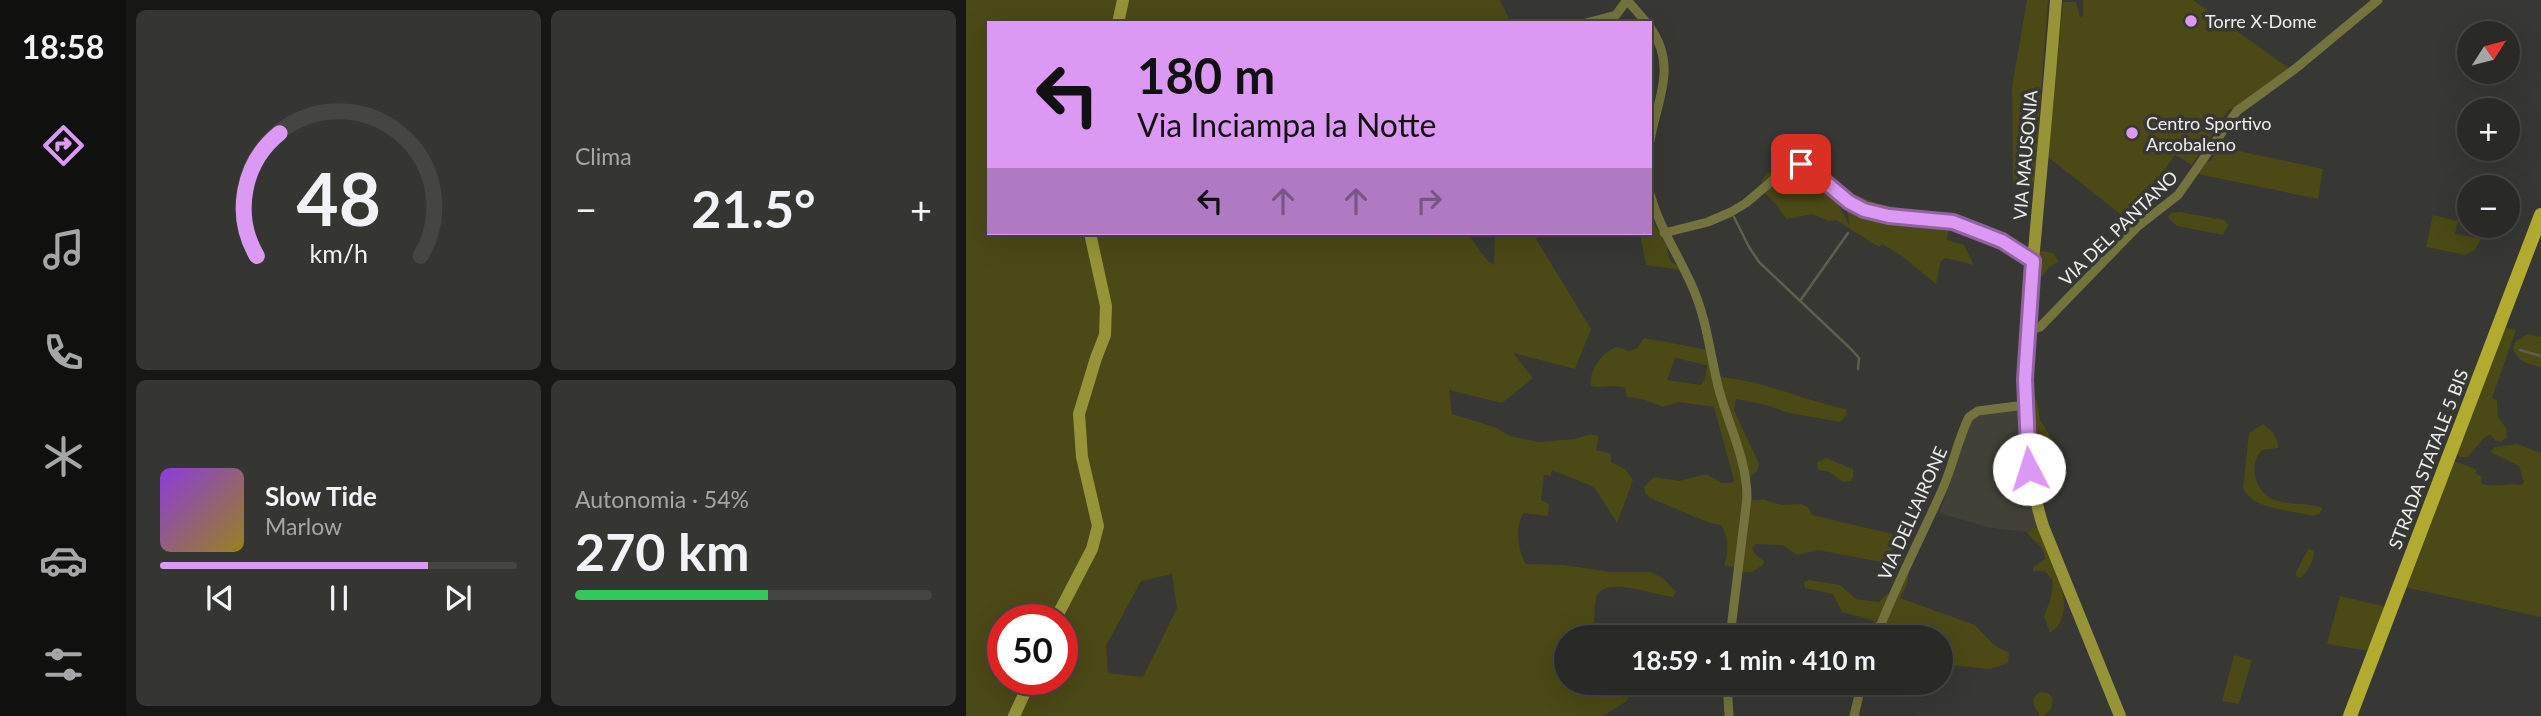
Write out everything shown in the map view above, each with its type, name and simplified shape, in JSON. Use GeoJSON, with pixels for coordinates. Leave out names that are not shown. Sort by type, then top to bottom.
{"type":"FeatureCollection","features":[{"type":"Feature","properties":{"kind":"main road"},"geometry":{"type":"LineString","coordinates":[[1118,19],[1123,0]]}},
{"type":"Feature","properties":{"kind":"main road","name":"VIA MAUSONIA"},"geometry":{"type":"LineString","coordinates":[[2056,0],[2027,331],[2026,445],[2036,504],[2120,716]]}},
{"type":"Feature","properties":{"kind":"main road","name":"STRADA STATALE 5 BIS"},"geometry":{"type":"LineString","coordinates":[[2350,716],[2541,215]]}},
{"type":"Feature","properties":{"kind":"main road"},"geometry":{"type":"LineString","coordinates":[[1063,604],[1092,550],[1098,526],[1082,457],[1079,414],[1105,335],[1106,306],[1090,235]]}},
{"type":"Feature","properties":{"kind":"main road"},"geometry":{"type":"LineString","coordinates":[[1014,716],[1024,695]]}},
{"type":"Feature","properties":{"kind":"street"},"geometry":{"type":"LineString","coordinates":[[1594,21],[1616,15],[1627,0],[1645,21]]}},
{"type":"Feature","properties":{"kind":"street","name":"VIA DEL PANTANO"},"geometry":{"type":"LineString","coordinates":[[2027,331],[2039,328],[2137,226],[2178,195],[2237,111],[2277,83],[2378,0]]}},
{"type":"Feature","properties":{"kind":"street"},"geometry":{"type":"LineString","coordinates":[[1652,30],[1664,57],[1665,81],[1652,133]]}},
{"type":"Feature","properties":{"kind":"street"},"geometry":{"type":"LineString","coordinates":[[1664,233],[1708,222],[1731,212],[1746,203],[1786,169],[1801,164],[1849,202],[1864,210],[1889,216],[1953,222],[2002,241],[2033,261]]}},
{"type":"Feature","properties":{"kind":"street"},"geometry":{"type":"LineString","coordinates":[[1652,201],[1658,221],[1693,288],[1704,319],[1726,413],[1747,479],[1731,625]]}},
{"type":"Feature","properties":{"kind":"street","name":"VIA DELL'AIRONE"},"geometry":{"type":"LineString","coordinates":[[1881,625],[1952,468],[1969,416],[1978,411],[2025,405]]}},
{"type":"Feature","properties":{"kind":"street"},"geometry":{"type":"LineString","coordinates":[[1728,695],[1729,716]]}},
{"type":"Feature","properties":{"kind":"street"},"geometry":{"type":"LineString","coordinates":[[1854,716],[1859,695]]}},
{"type":"Feature","properties":{"kind":"shaded area"},"geometry":{"type":"Polygon","coordinates":[[[966,0],[1120,0],[1115,21],[987,21],[987,235],[1087,235],[1103,306],[1102,334],[1077,414],[1095,526],[1089,548],[1060,604],[987,604],[987,695],[1021,695],[1011,716],[966,716],[966,0]]]}},
{"type":"Feature","properties":{"kind":"shaded area"},"geometry":{"type":"Polygon","coordinates":[[[1126,0],[1500,0],[1510,21],[1121,21],[1126,0]]]}},
{"type":"Feature","properties":{"kind":"shaded area"},"geometry":{"type":"Polygon","coordinates":[[[2027,0],[2048,0],[2034,185],[2013,188],[2012,87],[2027,0]]]}},
{"type":"Feature","properties":{"kind":"shaded area","name":"Centro Sportivo Arcobaleno"},"geometry":{"type":"Polygon","coordinates":[[[2083,0],[2193,0],[2290,69],[2238,107],[2228,110],[2192,165],[2175,155],[2143,200],[2149,213],[2134,225],[2048,157],[2063,2],[2076,2],[2080,17],[2083,16],[2083,0]]]}},
{"type":"Feature","properties":{"kind":"shaded area"},"geometry":{"type":"Polygon","coordinates":[[[2216,146],[2323,169],[2318,199],[2198,174],[2206,162],[2211,161],[2216,146]]]}},
{"type":"Feature","properties":{"kind":"shaded area"},"geometry":{"type":"Polygon","coordinates":[[[1788,170],[1806,172],[1820,189],[1835,197],[1850,227],[1847,209],[1850,192],[1873,202],[1950,220],[1947,240],[1964,245],[1974,265],[1946,258],[1941,261],[1936,284],[1903,257],[1882,244],[1879,247],[1836,220],[1829,221],[1812,214],[1787,219],[1764,191],[1762,180],[1768,172],[1778,177],[1788,170]]]}},
{"type":"Feature","properties":{"kind":"shaded area"},"geometry":{"type":"Polygon","coordinates":[[[2180,212],[2225,220],[2228,225],[2223,235],[2177,226],[2168,218],[2171,213],[2180,212]]]}},
{"type":"Feature","properties":{"kind":"shaded area"},"geometry":{"type":"Polygon","coordinates":[[[2433,215],[2457,221],[2457,238],[2481,239],[2475,250],[2465,255],[2426,247],[2433,215]]]}},
{"type":"Feature","properties":{"kind":"shaded area"},"geometry":{"type":"Polygon","coordinates":[[[1652,219],[1667,247],[1669,259],[1681,270],[1646,265],[1640,235],[1652,235],[1652,219]]]}},
{"type":"Feature","properties":{"kind":"shaded area"},"geometry":{"type":"Polygon","coordinates":[[[1093,235],[1432,235],[1432,238],[1436,235],[1467,235],[1494,265],[1495,235],[1540,235],[1536,239],[1591,329],[1575,369],[1513,353],[1533,378],[1502,403],[1449,390],[1452,414],[1497,428],[1510,436],[1539,442],[1575,439],[1590,434],[1599,436],[1596,450],[1611,454],[1611,462],[1625,469],[1633,480],[1617,523],[1594,487],[1552,470],[1551,476],[1544,475],[1541,500],[1549,504],[1548,516],[1524,513],[1519,524],[1519,546],[1523,559],[1526,564],[1564,565],[1611,572],[1650,572],[1663,578],[1676,592],[1673,597],[1631,588],[1609,588],[1601,591],[1596,598],[1594,625],[1554,625],[1554,695],[1631,695],[1627,701],[1603,716],[1017,716],[1027,695],[1078,695],[1078,604],[1067,604],[1095,550],[1082,415],[1108,336],[1093,235]],[[1172,574],[1141,581],[1106,646],[1108,673],[1143,677],[1177,608],[1172,574]]]}},
{"type":"Feature","properties":{"kind":"shaded area"},"geometry":{"type":"Polygon","coordinates":[[[2039,252],[2053,253],[2059,262],[2049,267],[2044,275],[2036,278],[2039,252]]]}},
{"type":"Feature","properties":{"kind":"shaded area"},"geometry":{"type":"Polygon","coordinates":[[[2503,327],[2516,330],[2492,398],[2497,400],[2498,417],[2506,428],[2507,437],[2501,442],[2496,441],[2490,434],[2468,457],[2460,457],[2456,453],[2503,327]]]}},
{"type":"Feature","properties":{"kind":"shaded area"},"geometry":{"type":"Polygon","coordinates":[[[2528,334],[2541,337],[2541,367],[2523,361],[2514,351],[2513,346],[2517,340],[2528,334]]]}},
{"type":"Feature","properties":{"kind":"shaded area"},"geometry":{"type":"Polygon","coordinates":[[[1644,338],[1709,350],[1743,481],[1741,488],[1745,498],[1736,568],[1724,565],[1727,545],[1726,534],[1721,525],[1650,498],[1644,487],[1654,477],[1679,481],[1706,474],[1722,483],[1732,483],[1734,480],[1714,407],[1679,402],[1663,407],[1627,397],[1625,388],[1591,386],[1594,368],[1607,353],[1617,347],[1629,351],[1637,348],[1644,338]],[[1675,358],[1667,380],[1701,385],[1707,365],[1675,358]]]}},
{"type":"Feature","properties":{"kind":"shaded area"},"geometry":{"type":"Polygon","coordinates":[[[1718,377],[1751,382],[1846,409],[1847,415],[1840,422],[1789,413],[1736,399],[1734,410],[1759,464],[1757,471],[1748,479],[1718,377]]]}},
{"type":"Feature","properties":{"kind":"shaded area"},"geometry":{"type":"Polygon","coordinates":[[[2029,396],[2037,400],[2040,420],[2055,444],[2047,469],[2035,478],[2029,396]]]}},
{"type":"Feature","properties":{"kind":"shaded area"},"geometry":{"type":"Polygon","coordinates":[[[2020,406],[2040,529],[2030,529],[2027,532],[1991,528],[1939,513],[1969,418],[2020,406]]]}},
{"type":"Feature","properties":{"kind":"shaded area"},"geometry":{"type":"Polygon","coordinates":[[[2263,424],[2274,434],[2278,448],[2262,450],[2258,455],[2254,472],[2260,487],[2273,500],[2323,508],[2319,514],[2313,516],[2264,505],[2255,501],[2243,488],[2249,433],[2263,424]]]}},
{"type":"Feature","properties":{"kind":"shaded area"},"geometry":{"type":"Polygon","coordinates":[[[2517,444],[2541,453],[2541,617],[2404,587],[2452,460],[2477,470],[2475,473],[2482,477],[2481,483],[2486,485],[2521,485],[2524,483],[2519,466],[2490,452],[2495,447],[2517,444]]]}},
{"type":"Feature","properties":{"kind":"shaded area"},"geometry":{"type":"Polygon","coordinates":[[[1826,458],[1853,469],[1851,481],[1843,482],[1829,472],[1818,470],[1817,462],[1826,458]]]}},
{"type":"Feature","properties":{"kind":"shaded area"},"geometry":{"type":"Polygon","coordinates":[[[1748,500],[1764,500],[1782,505],[1801,504],[1808,507],[1812,515],[1892,534],[1895,537],[1889,560],[1886,563],[1818,550],[1797,555],[1783,545],[1756,544],[1752,548],[1764,561],[1763,565],[1752,572],[1738,572],[1748,500]]]}},
{"type":"Feature","properties":{"kind":"shaded area"},"geometry":{"type":"Polygon","coordinates":[[[2033,528],[2040,529],[2064,598],[2059,624],[2050,633],[2044,616],[2051,598],[2053,581],[2045,571],[2033,571],[2033,567],[2045,559],[2041,547],[2027,532],[2033,528]]]}},
{"type":"Feature","properties":{"kind":"shaded area"},"geometry":{"type":"Polygon","coordinates":[[[2308,549],[2314,551],[2313,558],[2308,570],[2300,578],[2296,576],[2296,572],[2308,549]]]}},
{"type":"Feature","properties":{"kind":"shaded area"},"geometry":{"type":"Polygon","coordinates":[[[1905,570],[1908,580],[1900,598],[1975,625],[1994,645],[2009,653],[2008,663],[1990,669],[1953,665],[1953,625],[1883,625],[1905,570]]]}},
{"type":"Feature","properties":{"kind":"shaded area"},"geometry":{"type":"Polygon","coordinates":[[[1809,580],[1840,585],[1856,599],[1879,602],[1887,594],[1891,595],[1880,625],[1872,625],[1874,621],[1842,612],[1833,594],[1805,588],[1804,582],[1809,580]]]}},
{"type":"Feature","properties":{"kind":"shaded area"},"geometry":{"type":"Polygon","coordinates":[[[2340,596],[2387,607],[2369,651],[2327,644],[2340,596]]]}},
{"type":"Feature","properties":{"kind":"shaded area"},"geometry":{"type":"Polygon","coordinates":[[[2234,655],[2252,660],[2239,704],[2222,701],[2234,655]]]}},
{"type":"Feature","properties":{"kind":"shaded area"},"geometry":{"type":"Polygon","coordinates":[[[2039,692],[2048,693],[2053,698],[2051,709],[2044,716],[2040,716],[2034,706],[2033,699],[2039,692]]]}},
{"type":"Feature","properties":{"kind":"waterway"},"geometry":{"type":"LineString","coordinates":[[1734,217],[1759,262],[1851,349],[1859,358],[1858,369]]}},
{"type":"Feature","properties":{"kind":"waterway"},"geometry":{"type":"LineString","coordinates":[[1800,301],[1848,233]]}},
{"type":"Feature","properties":{"kind":"waterway"},"geometry":{"type":"LineString","coordinates":[[2520,350],[2541,356]]}},
{"type":"Feature","properties":{"kind":"place","name":"Torre X-Dome"},"geometry":{"type":"Point","coordinates":[2191,21]}},
{"type":"Feature","properties":{"kind":"place","name":"Centro Sportivo Arcobaleno"},"geometry":{"type":"Point","coordinates":[2132,133]}},
{"type":"Feature","properties":{"kind":"route"},"geometry":{"type":"LineString","coordinates":[[1801,164],[1849,202],[1864,210],[1889,216],[1939,219],[1963,225],[2002,241],[2033,261],[2025,379],[2029,469]]}}]}
